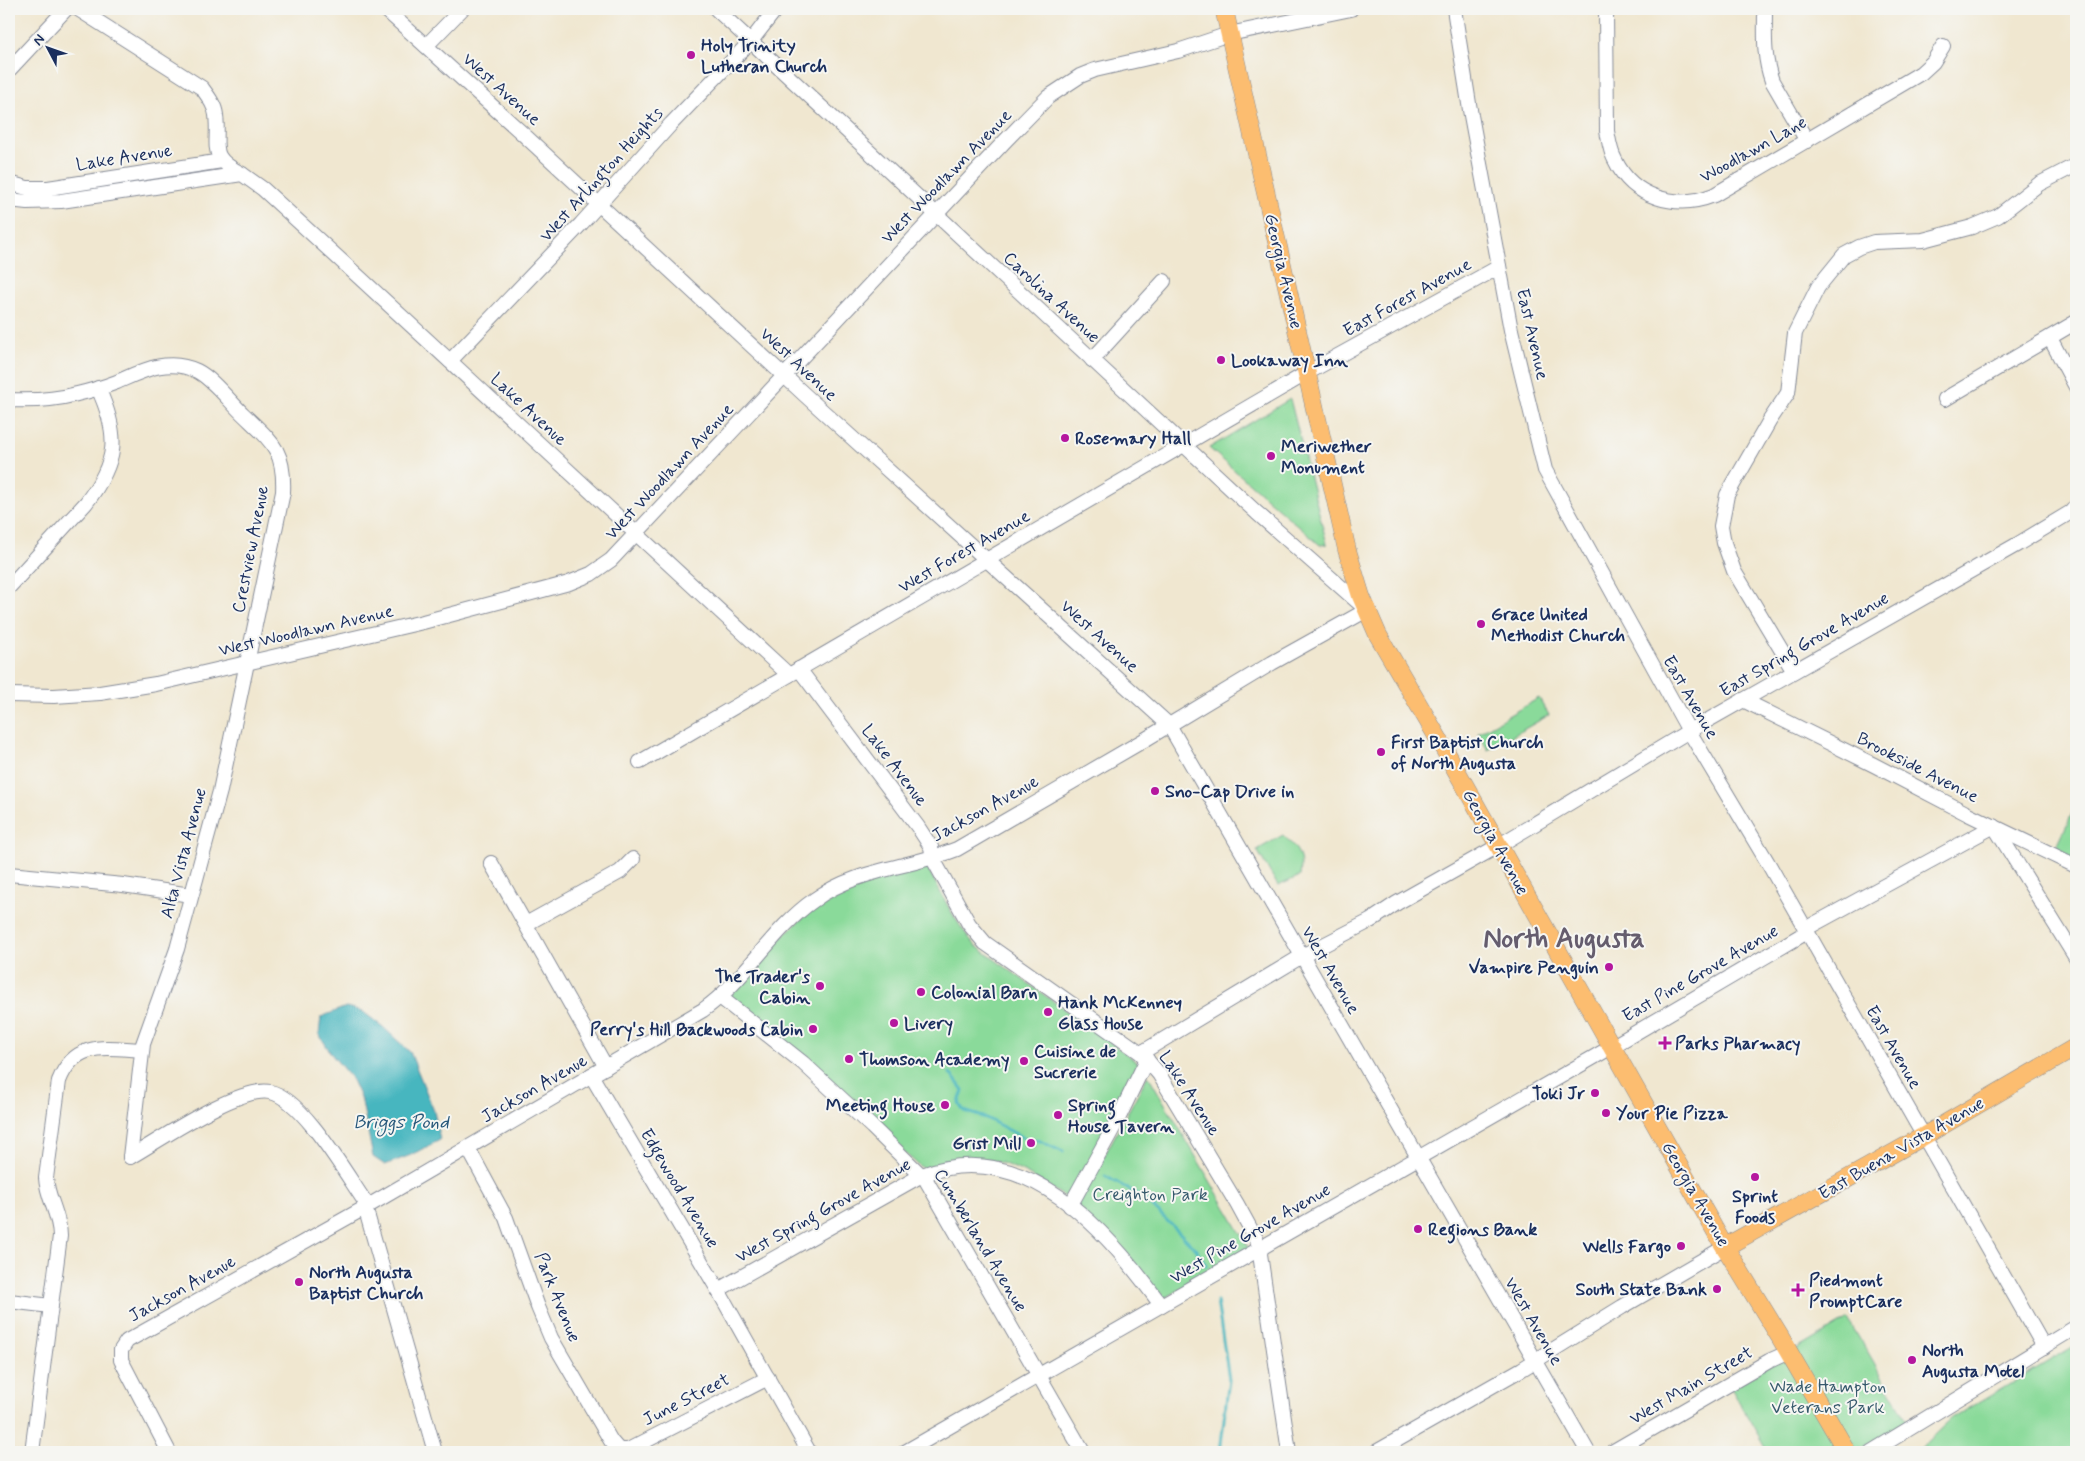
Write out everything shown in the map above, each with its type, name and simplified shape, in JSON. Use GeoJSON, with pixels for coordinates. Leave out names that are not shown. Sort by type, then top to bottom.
{"type":"FeatureCollection","features":[{"type":"Feature","properties":{"kind":"main road","name":"Georgia Avenue"},"geometry":{"type":"LineString","coordinates":[[1224,9],[1348,550],[1367,610],[1385,648],[1613,1046],[1725,1247],[1847,1452]]}},
{"type":"Feature","properties":{"kind":"main road","name":"East Buena Vista Avenue"},"geometry":{"type":"LineString","coordinates":[[1725,1247],[1924,1136],[2076,1047]]}},
{"type":"Feature","properties":{"kind":"street"},"geometry":{"type":"LineString","coordinates":[[9,70],[66,9]]}},
{"type":"Feature","properties":{"kind":"street"},"geometry":{"type":"LineString","coordinates":[[78,9],[202,88],[212,102],[215,111],[215,144],[222,161]]}},
{"type":"Feature","properties":{"kind":"street","name":"West Avenue"},"geometry":{"type":"LineString","coordinates":[[385,9],[784,376],[1169,725],[1588,1452]]}},
{"type":"Feature","properties":{"kind":"street"},"geometry":{"type":"LineString","coordinates":[[426,46],[462,9]]}},
{"type":"Feature","properties":{"kind":"street","name":"Carolina Avenue"},"geometry":{"type":"LineString","coordinates":[[716,9],[1092,360],[1298,550],[1367,610]]}},
{"type":"Feature","properties":{"kind":"street","name":"West Arlington Heights"},"geometry":{"type":"LineString","coordinates":[[450,361],[750,41],[776,9]]}},
{"type":"Feature","properties":{"kind":"street","name":"West Woodlawn Avenue"},"geometry":{"type":"LineString","coordinates":[[9,695],[54,696],[128,690],[423,622],[574,581],[601,568],[636,534],[1048,97],[1069,82],[1095,70],[1178,51],[1229,34],[1351,9]]}},
{"type":"Feature","properties":{"kind":"street","name":"East Avenue"},"geometry":{"type":"LineString","coordinates":[[1454,9],[1470,110],[1511,330],[1545,470],[1689,731],[1806,931],[2044,1347]]}},
{"type":"Feature","properties":{"kind":"street","name":"Woodlawn Lane"},"geometry":{"type":"LineString","coordinates":[[1606,9],[1607,131],[1611,150],[1620,170],[1631,182],[1644,192],[1670,201],[1693,201],[1714,195],[1928,68],[1938,56],[1943,46]]}},
{"type":"Feature","properties":{"kind":"street"},"geometry":{"type":"LineString","coordinates":[[1765,9],[1764,49],[1768,71],[1807,141]]}},
{"type":"Feature","properties":{"kind":"street","name":"Lake Avenue"},"geometry":{"type":"LineString","coordinates":[[9,183],[26,188],[48,188],[222,161],[228,167],[242,174],[263,189],[636,534],[794,672],[918,827],[931,847],[933,859],[969,924],[985,943],[1144,1056],[1159,1074],[1261,1248],[1262,1273],[1289,1452]]}},
{"type":"Feature","properties":{"kind":"street"},"geometry":{"type":"LineString","coordinates":[[1794,671],[1734,571],[1724,543],[1721,526],[1727,495],[1788,393],[1795,333],[1818,287],[1844,255],[1859,247],[1874,242],[1923,240],[1972,228],[1998,216],[2039,184],[2076,165]]}},
{"type":"Feature","properties":{"kind":"street","name":"Lake Avenue"},"geometry":{"type":"LineString","coordinates":[[9,200],[27,202],[61,201],[242,174]]}},
{"type":"Feature","properties":{"kind":"street","name":"East Forest Avenue"},"geometry":{"type":"LineString","coordinates":[[1307,374],[1499,267]]}},
{"type":"Feature","properties":{"kind":"street"},"geometry":{"type":"LineString","coordinates":[[1092,360],[1164,281]]}},
{"type":"Feature","properties":{"kind":"street"},"geometry":{"type":"LineString","coordinates":[[1945,399],[2076,322]]}},
{"type":"Feature","properties":{"kind":"street"},"geometry":{"type":"LineString","coordinates":[[2050,338],[2076,387]]}},
{"type":"Feature","properties":{"kind":"street","name":"Crestview Avenue"},"geometry":{"type":"LineString","coordinates":[[9,400],[54,398],[98,388],[154,367],[174,366],[190,368],[209,380],[272,442],[284,473],[283,492],[246,662]]}},
{"type":"Feature","properties":{"kind":"street","name":"West Forest Avenue"},"geometry":{"type":"LineString","coordinates":[[640,762],[1307,374]]}},
{"type":"Feature","properties":{"kind":"street"},"geometry":{"type":"LineString","coordinates":[[9,587],[86,503],[106,472],[112,455],[113,433],[108,411],[98,388]]}},
{"type":"Feature","properties":{"kind":"street","name":"East Spring Grove Avenue"},"geometry":{"type":"LineString","coordinates":[[1498,846],[1689,731],[2018,544],[2071,512],[2076,506]]}},
{"type":"Feature","properties":{"kind":"street","name":"Jackson Avenue"},"geometry":{"type":"LineString","coordinates":[[168,1452],[121,1360],[123,1345],[131,1338],[367,1207],[703,1010],[720,997],[792,918],[815,899],[856,878],[933,859],[957,849],[1272,663],[1367,610]]}},
{"type":"Feature","properties":{"kind":"street","name":"Alta Vista Avenue"},"geometry":{"type":"LineString","coordinates":[[246,662],[220,790],[177,949],[142,1050],[130,1158],[230,1100],[250,1093],[271,1092],[291,1103],[308,1120],[367,1207]]}},
{"type":"Feature","properties":{"kind":"street","name":"Brookside Avenue"},"geometry":{"type":"LineString","coordinates":[[1743,700],[2076,866]]}},
{"type":"Feature","properties":{"kind":"street"},"geometry":{"type":"LineString","coordinates":[[1994,826],[2076,958]]}},
{"type":"Feature","properties":{"kind":"street","name":"East Pine Grove Avenue"},"geometry":{"type":"LineString","coordinates":[[1613,1046],[1806,931],[1994,826]]}},
{"type":"Feature","properties":{"kind":"street"},"geometry":{"type":"LineString","coordinates":[[1070,1206],[1112,1131],[1144,1056],[1302,956],[1370,920],[1498,846]]}},
{"type":"Feature","properties":{"kind":"street"},"geometry":{"type":"LineString","coordinates":[[526,924],[620,872],[633,860]]}},
{"type":"Feature","properties":{"kind":"street"},"geometry":{"type":"LineString","coordinates":[[491,863],[606,1067]]}},
{"type":"Feature","properties":{"kind":"street"},"geometry":{"type":"LineString","coordinates":[[9,874],[123,885],[191,895]]}},
{"type":"Feature","properties":{"kind":"street","name":"Cumberland Avenue"},"geometry":{"type":"LineString","coordinates":[[720,997],[803,1063],[922,1175],[995,1298],[1082,1452]]}},
{"type":"Feature","properties":{"kind":"street","name":"West Pine Grove Avenue"},"geometry":{"type":"LineString","coordinates":[[905,1452],[1613,1046]]}},
{"type":"Feature","properties":{"kind":"street"},"geometry":{"type":"LineString","coordinates":[[32,1452],[60,1236],[59,1220],[48,1192],[46,1178],[59,1081],[63,1071],[72,1059],[85,1051],[100,1048],[142,1050]]}},
{"type":"Feature","properties":{"kind":"street","name":"Edgewood Avenue"},"geometry":{"type":"LineString","coordinates":[[591,1075],[718,1290],[809,1452]]}},
{"type":"Feature","properties":{"kind":"street","name":"Park Avenue"},"geometry":{"type":"LineString","coordinates":[[468,1148],[506,1218],[538,1307],[552,1338],[611,1441],[622,1451]]}},
{"type":"Feature","properties":{"kind":"street","name":"West Spring Grove Avenue"},"geometry":{"type":"LineString","coordinates":[[718,1290],[922,1175],[947,1167],[973,1164],[1000,1168],[1035,1182],[1070,1206],[1116,1247],[1161,1305]]}},
{"type":"Feature","properties":{"kind":"street"},"geometry":{"type":"LineString","coordinates":[[367,1207],[435,1452]]}},
{"type":"Feature","properties":{"kind":"street"},"geometry":{"type":"LineString","coordinates":[[1376,1452],[1535,1361],[1627,1304],[1725,1247]]}},
{"type":"Feature","properties":{"kind":"street"},"geometry":{"type":"LineString","coordinates":[[9,1301],[51,1306]]}},
{"type":"Feature","properties":{"kind":"street"},"geometry":{"type":"LineString","coordinates":[[1871,1452],[2076,1327]]}},
{"type":"Feature","properties":{"kind":"street","name":"West Main Street"},"geometry":{"type":"LineString","coordinates":[[1612,1452],[1770,1361],[1789,1352]]}},
{"type":"Feature","properties":{"kind":"street","name":"June Street"},"geometry":{"type":"LineString","coordinates":[[622,1451],[628,1450],[768,1378]]}},
{"type":"Feature","properties":{"kind":"green space"},"geometry":{"type":"Polygon","coordinates":[[[1290,399],[1327,544],[1320,545],[1209,448],[1290,399]]]}},
{"type":"Feature","properties":{"kind":"green space"},"geometry":{"type":"Polygon","coordinates":[[[1539,698],[1549,715],[1488,750],[1478,733],[1539,698]]]}},
{"type":"Feature","properties":{"kind":"green space"},"geometry":{"type":"Polygon","coordinates":[[[2076,805],[2076,863],[2054,852],[2076,805]]]}},
{"type":"Feature","properties":{"kind":"green space"},"geometry":{"type":"Polygon","coordinates":[[[1283,835],[1298,853],[1301,869],[1300,876],[1278,886],[1257,850],[1283,835]]]}},
{"type":"Feature","properties":{"kind":"green space"},"geometry":{"type":"Polygon","coordinates":[[[927,867],[955,918],[976,946],[1139,1063],[1097,1149],[1077,1182],[1065,1197],[1030,1175],[998,1162],[964,1159],[945,1162],[923,1169],[728,998],[795,925],[826,901],[863,884],[927,867]]]}},
{"type":"Feature","properties":{"kind":"green space","name":"Creighton Park"},"geometry":{"type":"Polygon","coordinates":[[[1148,1075],[1250,1249],[1162,1300],[1077,1206],[1148,1075]]]}},
{"type":"Feature","properties":{"kind":"green space","name":"Wade Hampton Veterans Park"},"geometry":{"type":"Polygon","coordinates":[[[1848,1319],[1907,1420],[1853,1452],[1768,1452],[1731,1388],[1848,1319]]]}},
{"type":"Feature","properties":{"kind":"green space"},"geometry":{"type":"Polygon","coordinates":[[[2076,1345],[2076,1452],[1916,1452],[1951,1419],[2076,1345]]]}},
{"type":"Feature","properties":{"kind":"water","name":"Briggs Pond"},"geometry":{"type":"Polygon","coordinates":[[[346,1007],[362,1011],[410,1052],[434,1111],[440,1140],[411,1155],[385,1165],[373,1157],[362,1102],[351,1078],[332,1055],[319,1034],[321,1017],[346,1007]]]}},
{"type":"Feature","properties":{"kind":"waterway"},"geometry":{"type":"LineString","coordinates":[[950,1073],[963,1090],[959,1103],[964,1111],[986,1118],[1024,1138],[1038,1140],[1063,1152]]}},
{"type":"Feature","properties":{"kind":"waterway"},"geometry":{"type":"LineString","coordinates":[[1105,1176],[1144,1198],[1196,1249],[1206,1265]]}},
{"type":"Feature","properties":{"kind":"waterway"},"geometry":{"type":"LineString","coordinates":[[1217,1301],[1229,1379],[1220,1452]]}},
{"type":"Feature","properties":{"kind":"place","name":"Holy Trinity Lutheran Church"},"geometry":{"type":"Point","coordinates":[691,55]}},
{"type":"Feature","properties":{"kind":"place","name":"Lookaway Inn"},"geometry":{"type":"Point","coordinates":[1221,360]}},
{"type":"Feature","properties":{"kind":"place","name":"Rosemary Hall"},"geometry":{"type":"Point","coordinates":[1065,438]}},
{"type":"Feature","properties":{"kind":"place","name":"Meriwether Monument"},"geometry":{"type":"Point","coordinates":[1271,456]}},
{"type":"Feature","properties":{"kind":"place","name":"Grace United Methodist Church"},"geometry":{"type":"Point","coordinates":[1481,624]}},
{"type":"Feature","properties":{"kind":"place","name":"First Baptist Church of North Augusta"},"geometry":{"type":"Point","coordinates":[1381,752]}},
{"type":"Feature","properties":{"kind":"place","name":"Sno-Cap Drive in"},"geometry":{"type":"Point","coordinates":[1155,791]}},
{"type":"Feature","properties":{"kind":"place","name":"Vampire Penguin"},"geometry":{"type":"Point","coordinates":[1609,967]}},
{"type":"Feature","properties":{"kind":"place","name":"The Trader's Cabin"},"geometry":{"type":"Point","coordinates":[820,986]}},
{"type":"Feature","properties":{"kind":"place","name":"Colonial Barn"},"geometry":{"type":"Point","coordinates":[921,992]}},
{"type":"Feature","properties":{"kind":"place","name":"Hank McKenney Glass House"},"geometry":{"type":"Point","coordinates":[1048,1012]}},
{"type":"Feature","properties":{"kind":"place","name":"Livery"},"geometry":{"type":"Point","coordinates":[894,1023]}},
{"type":"Feature","properties":{"kind":"place","name":"Perry's Hill Backwoods Cabin"},"geometry":{"type":"Point","coordinates":[813,1029]}},
{"type":"Feature","properties":{"kind":"place","name":"Parks Pharmacy"},"geometry":{"type":"Point","coordinates":[1665,1043]}},
{"type":"Feature","properties":{"kind":"place","name":"Thomson Academy"},"geometry":{"type":"Point","coordinates":[849,1059]}},
{"type":"Feature","properties":{"kind":"place","name":"Cuisine de Sucrerie"},"geometry":{"type":"Point","coordinates":[1024,1061]}},
{"type":"Feature","properties":{"kind":"place","name":"Toki Jr"},"geometry":{"type":"Point","coordinates":[1595,1093]}},
{"type":"Feature","properties":{"kind":"place","name":"Meeting House"},"geometry":{"type":"Point","coordinates":[945,1105]}},
{"type":"Feature","properties":{"kind":"place","name":"Your Pie Pizza"},"geometry":{"type":"Point","coordinates":[1606,1113]}},
{"type":"Feature","properties":{"kind":"place","name":"Spring House Tavern"},"geometry":{"type":"Point","coordinates":[1058,1115]}},
{"type":"Feature","properties":{"kind":"place","name":"Grist Mill"},"geometry":{"type":"Point","coordinates":[1031,1143]}},
{"type":"Feature","properties":{"kind":"place","name":"Sprint Foods"},"geometry":{"type":"Point","coordinates":[1755,1177]}},
{"type":"Feature","properties":{"kind":"place","name":"Regions Bank"},"geometry":{"type":"Point","coordinates":[1418,1229]}},
{"type":"Feature","properties":{"kind":"place","name":"Wells Fargo"},"geometry":{"type":"Point","coordinates":[1681,1246]}},
{"type":"Feature","properties":{"kind":"place","name":"North Augusta Baptist Church"},"geometry":{"type":"Point","coordinates":[299,1282]}},
{"type":"Feature","properties":{"kind":"place","name":"South State Bank"},"geometry":{"type":"Point","coordinates":[1717,1289]}},
{"type":"Feature","properties":{"kind":"place","name":"Piedmont PromptCare"},"geometry":{"type":"Point","coordinates":[1798,1290]}},
{"type":"Feature","properties":{"kind":"place","name":"North Augusta Motel"},"geometry":{"type":"Point","coordinates":[1912,1360]}},
{"type":"Feature","properties":{"kind":"district","name":"North Augusta"},"geometry":{"type":"Point","coordinates":[1564,937]}}]}
